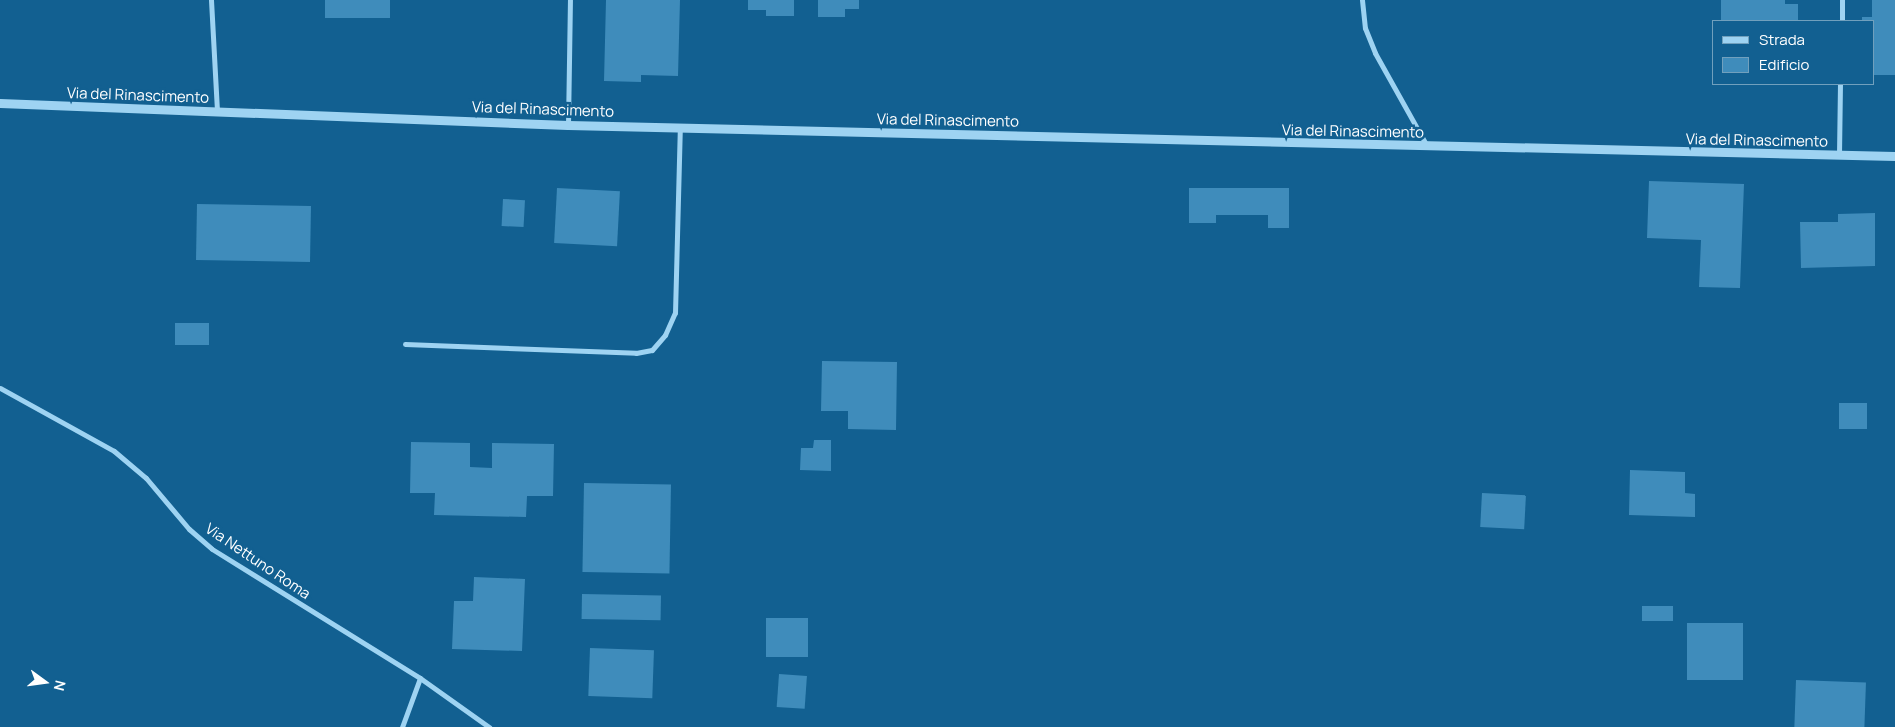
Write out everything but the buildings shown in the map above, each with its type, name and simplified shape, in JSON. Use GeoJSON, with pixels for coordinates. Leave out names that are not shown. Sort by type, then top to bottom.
{"type":"FeatureCollection","features":[{"type":"Feature","properties":{"kind":"street"},"geometry":{"type":"LineString","coordinates":[[211,0],[217,111]]}},
{"type":"Feature","properties":{"kind":"street"},"geometry":{"type":"LineString","coordinates":[[568,125],[570,0]]}},
{"type":"Feature","properties":{"kind":"street"},"geometry":{"type":"LineString","coordinates":[[1362,0],[1365,28],[1375,54],[1427,147]]}},
{"type":"Feature","properties":{"kind":"street"},"geometry":{"type":"LineString","coordinates":[[1842,0],[1842,20]]}},
{"type":"Feature","properties":{"kind":"street"},"geometry":{"type":"LineString","coordinates":[[1839,155],[1840,85]]}},
{"type":"Feature","properties":{"kind":"street","name":"Via del Rinascimento"},"geometry":{"type":"LineString","coordinates":[[0,103],[568,125],[1427,147],[1895,156]]}},
{"type":"Feature","properties":{"kind":"street"},"geometry":{"type":"LineString","coordinates":[[405,344],[636,353],[652,350],[665,335],[675,313],[680,127]]}},
{"type":"Feature","properties":{"kind":"street","name":"Via Nettuno Roma"},"geometry":{"type":"LineString","coordinates":[[0,388],[114,451],[146,478],[189,530],[212,549],[420,678],[490,727]]}},
{"type":"Feature","properties":{"kind":"street"},"geometry":{"type":"LineString","coordinates":[[402,727],[420,678]]}}]}
